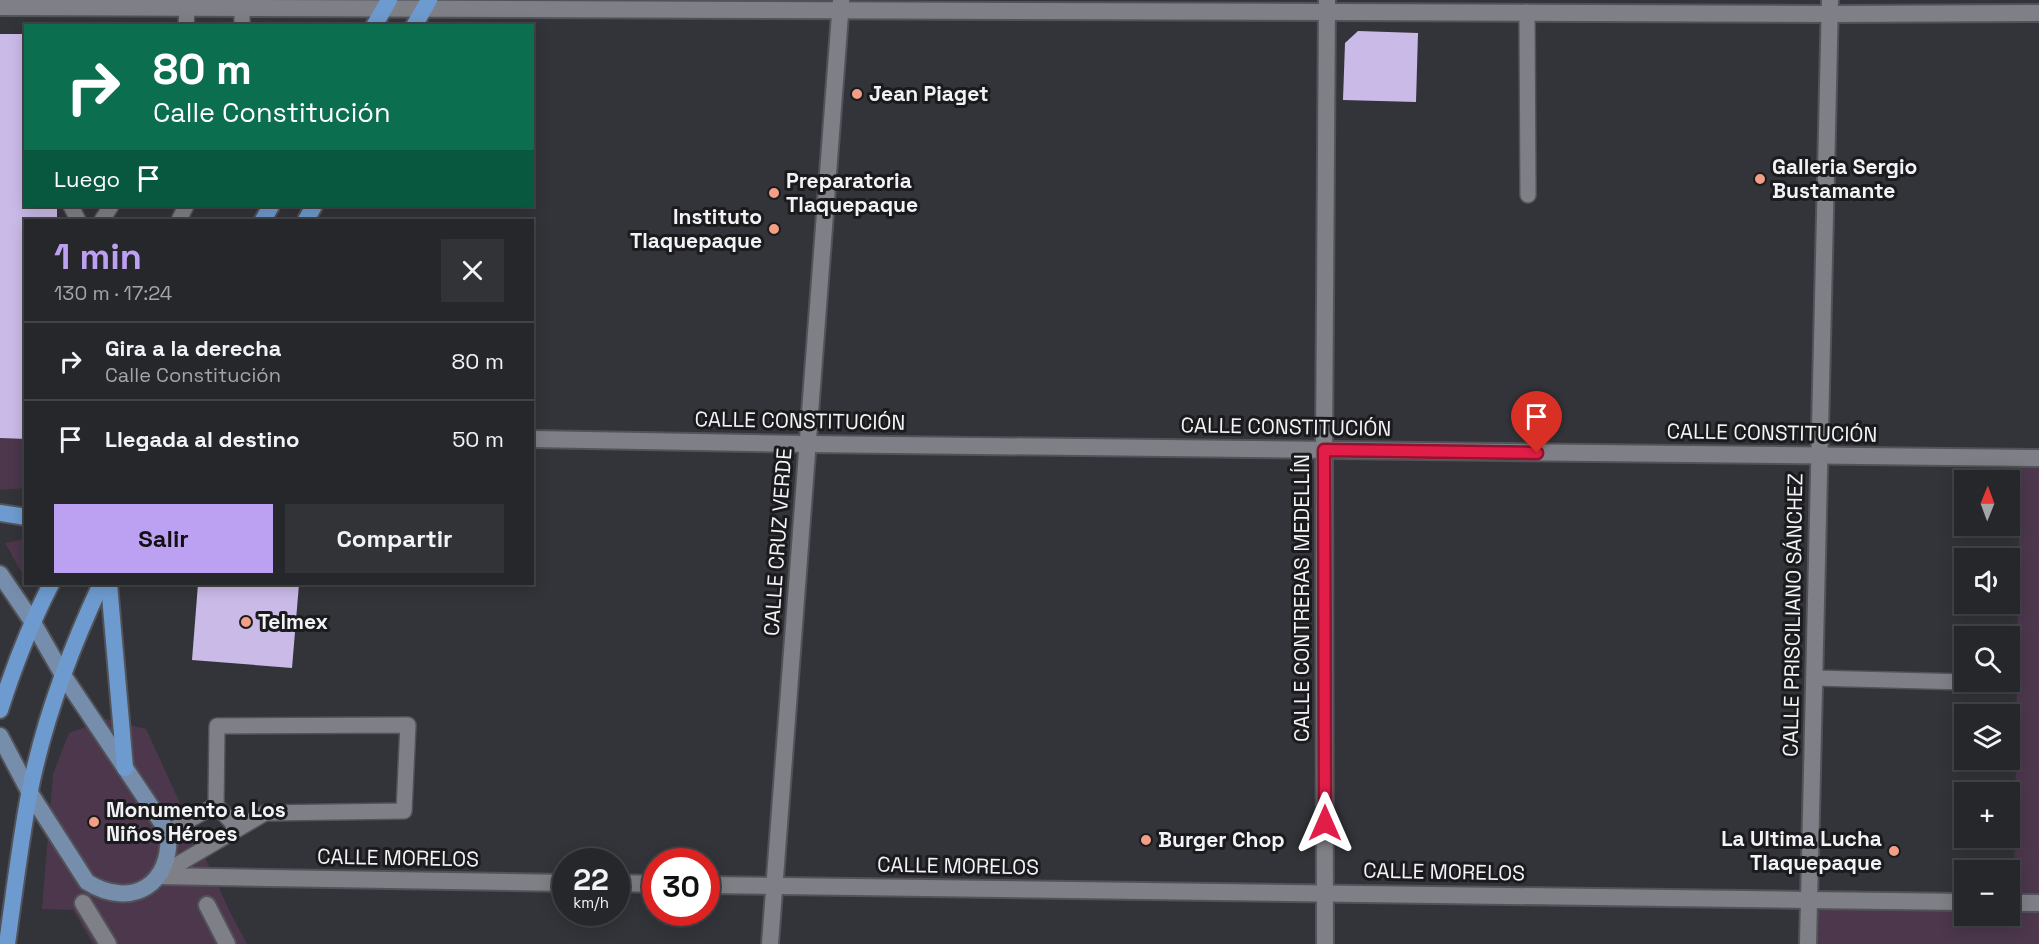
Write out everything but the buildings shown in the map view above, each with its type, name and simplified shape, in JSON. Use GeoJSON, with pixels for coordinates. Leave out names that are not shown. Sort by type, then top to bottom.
{"type":"FeatureCollection","features":[{"type":"Feature","properties":{"kind":"main road"},"geometry":{"type":"LineString","coordinates":[[375,24],[386,4]]}},
{"type":"Feature","properties":{"kind":"main road"},"geometry":{"type":"LineString","coordinates":[[415,24],[426,4]]}},
{"type":"Feature","properties":{"kind":"main road"},"geometry":{"type":"LineString","coordinates":[[0,513],[24,517]]}},
{"type":"Feature","properties":{"kind":"main road"},"geometry":{"type":"LineString","coordinates":[[0,574],[32,621],[63,675],[168,832],[168,855],[158,876],[147,887],[132,893],[116,894],[101,891],[87,882],[30,793],[0,736]]}},
{"type":"Feature","properties":{"kind":"main road"},"geometry":{"type":"LineString","coordinates":[[0,710],[13,667],[32,621],[50,585]]}},
{"type":"Feature","properties":{"kind":"main road"},"geometry":{"type":"LineString","coordinates":[[8,944],[30,793],[46,729],[63,675],[100,585]]}},
{"type":"Feature","properties":{"kind":"main road"},"geometry":{"type":"LineString","coordinates":[[109,585],[125,768]]}},
{"type":"Feature","properties":{"kind":"street"},"geometry":{"type":"LineString","coordinates":[[0,7],[242,8],[386,4],[1328,6],[1527,12],[1830,7],[2039,13]]}},
{"type":"Feature","properties":{"kind":"street","name":"CALLE CRUZ VERDE"},"geometry":{"type":"LineString","coordinates":[[770,944],[840,5]]}},
{"type":"Feature","properties":{"kind":"street","name":"CALLE CONTRERAS MEDELLÍN"},"geometry":{"type":"LineString","coordinates":[[1325,944],[1324,450],[1328,6]]}},
{"type":"Feature","properties":{"kind":"street","name":"CALLE PRISCILIANO SÁNCHEZ"},"geometry":{"type":"LineString","coordinates":[[1808,944],[1830,7]]}},
{"type":"Feature","properties":{"kind":"street","name":"CALLE CONSTITUCIÓN"},"geometry":{"type":"LineString","coordinates":[[534,438],[808,444],[2039,458]]}},
{"type":"Feature","properties":{"kind":"street","name":"CALLE MORELOS"},"geometry":{"type":"LineString","coordinates":[[158,876],[552,883]]}},
{"type":"Feature","properties":{"kind":"street","name":"CALLE MORELOS"},"geometry":{"type":"LineString","coordinates":[[720,885],[1954,902]]}},
{"type":"Feature","properties":{"kind":"street"},"geometry":{"type":"LineString","coordinates":[[83,903],[108,944]]}},
{"type":"Feature","properties":{"kind":"street"},"geometry":{"type":"LineString","coordinates":[[2020,903],[2039,903]]}},
{"type":"Feature","properties":{"kind":"street"},"geometry":{"type":"LineString","coordinates":[[207,905],[227,944]]}},
{"type":"Feature","properties":{"kind":"lane"},"geometry":{"type":"LineString","coordinates":[[186,24],[187,8]]}},
{"type":"Feature","properties":{"kind":"lane"},"geometry":{"type":"LineString","coordinates":[[242,8],[242,24]]}},
{"type":"Feature","properties":{"kind":"lane"},"geometry":{"type":"LineString","coordinates":[[1527,12],[1528,195]]}},
{"type":"Feature","properties":{"kind":"lane"},"geometry":{"type":"LineString","coordinates":[[1815,678],[1954,682]]}},
{"type":"Feature","properties":{"kind":"lane"},"geometry":{"type":"LineString","coordinates":[[158,876],[238,829],[265,813],[404,811],[408,725],[217,726],[216,805],[238,829]]}},
{"type":"Feature","properties":{"kind":"lane"},"geometry":{"type":"LineString","coordinates":[[168,832],[216,805]]}},
{"type":"Feature","properties":{"kind":"shaded area"},"geometry":{"type":"Polygon","coordinates":[[[0,438],[24,439],[24,488],[0,490],[0,438]]]}},
{"type":"Feature","properties":{"kind":"shaded area"},"geometry":{"type":"Polygon","coordinates":[[[2020,460],[2039,460],[2039,944],[1818,944],[1819,890],[1954,893],[1954,926],[2020,926],[2020,860],[2014,860],[2015,848],[2020,848],[2020,782],[2016,782],[2016,770],[2020,770],[2020,704],[2017,704],[2017,692],[2020,692],[2020,626],[2018,626],[2018,614],[2020,614],[2020,460]]]}},
{"type":"Feature","properties":{"kind":"shaded area"},"geometry":{"type":"Polygon","coordinates":[[[24,539],[22,573],[5,543],[24,539]]]}},
{"type":"Feature","properties":{"kind":"shaded area"},"geometry":{"type":"Polygon","coordinates":[[[106,719],[146,729],[247,944],[93,944],[73,910],[42,909],[53,774],[69,733],[106,719]]]}},
{"type":"Feature","properties":{"kind":"place","name":"Jean Piaget"},"geometry":{"type":"Point","coordinates":[857,94]}},
{"type":"Feature","properties":{"kind":"place","name":"Galleria Sergio Bustamante"},"geometry":{"type":"Point","coordinates":[1760,179]}},
{"type":"Feature","properties":{"kind":"place","name":"Preparatoria Tlaquepaque"},"geometry":{"type":"Point","coordinates":[774,193]}},
{"type":"Feature","properties":{"kind":"place","name":"Instituto Tlaquepaque"},"geometry":{"type":"Point","coordinates":[774,229]}},
{"type":"Feature","properties":{"kind":"place","name":"Telmex"},"geometry":{"type":"Point","coordinates":[246,622]}},
{"type":"Feature","properties":{"kind":"place","name":"Monumento a Los Niños Héroes"},"geometry":{"type":"Point","coordinates":[94,822]}},
{"type":"Feature","properties":{"kind":"place","name":"Burger Chop"},"geometry":{"type":"Point","coordinates":[1146,840]}},
{"type":"Feature","properties":{"kind":"place","name":"La Ultima Lucha Tlaquepaque"},"geometry":{"type":"Point","coordinates":[1894,851]}},
{"type":"Feature","properties":{"kind":"route"},"geometry":{"type":"LineString","coordinates":[[1325,823],[1324,450],[1537,453]]}}]}
